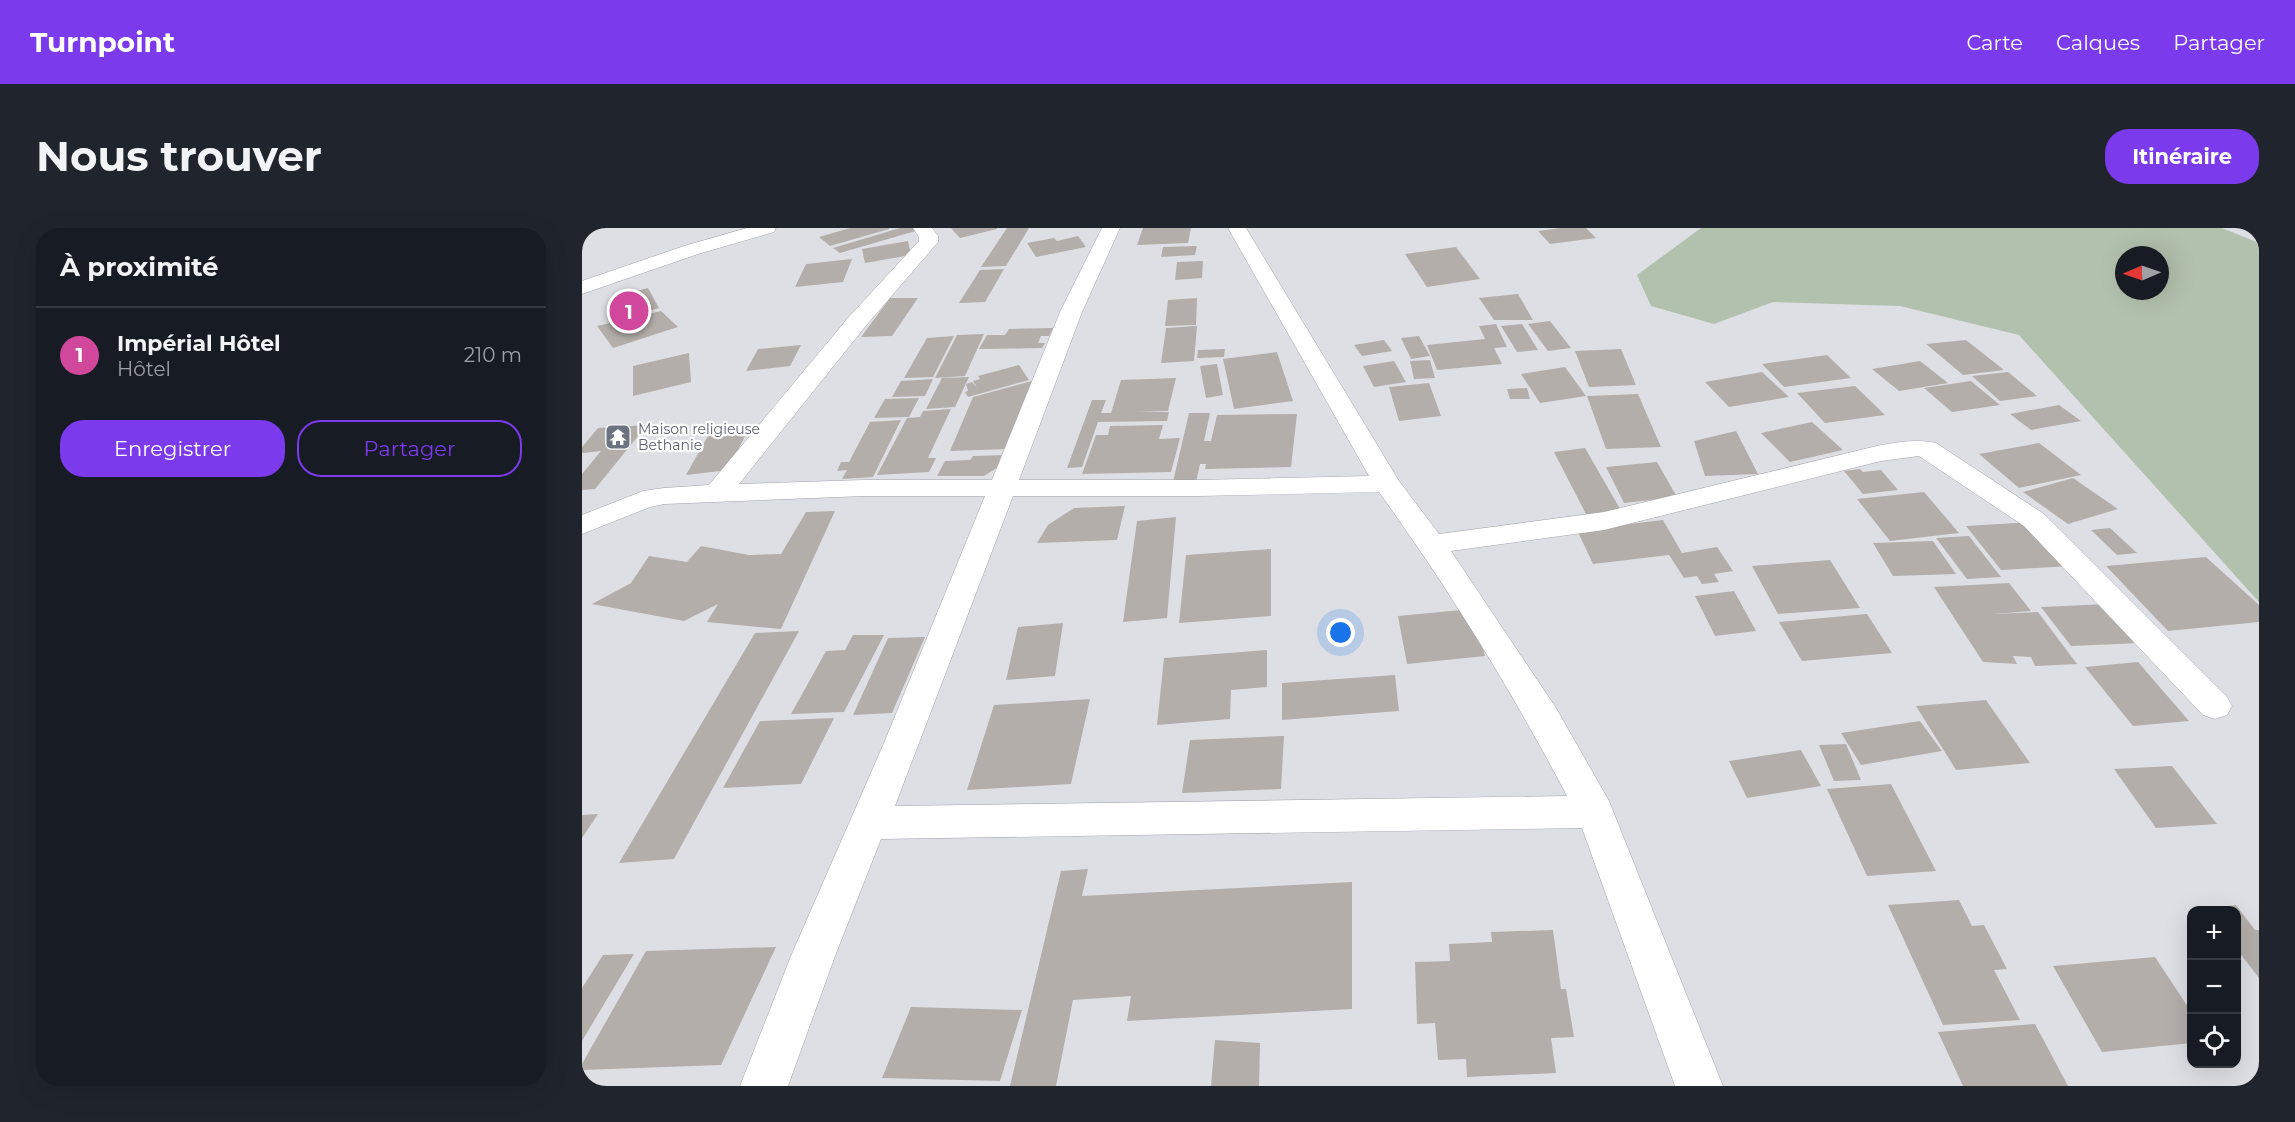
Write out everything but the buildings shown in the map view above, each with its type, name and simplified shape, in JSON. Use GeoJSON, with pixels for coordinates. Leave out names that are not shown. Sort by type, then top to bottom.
{"type":"FeatureCollection","features":[{"type":"Feature","properties":{"kind":"street"},"geometry":{"type":"LineString","coordinates":[[582,288],[681,253],[767,228]]}},
{"type":"Feature","properties":{"kind":"street"},"geometry":{"type":"LineString","coordinates":[[717,493],[849,332],[928,242],[929,236],[921,228]]}},
{"type":"Feature","properties":{"kind":"street"},"geometry":{"type":"LineString","coordinates":[[764,1086],[813,956],[1071,312],[1111,228]]}},
{"type":"Feature","properties":{"kind":"street"},"geometry":{"type":"LineString","coordinates":[[1237,228],[1387,484],[1432,544],[1544,718],[1595,812],[1699,1086]]}},
{"type":"Feature","properties":{"kind":"street"},"geometry":{"type":"LineString","coordinates":[[1432,544],[1604,521],[1881,453],[1915,447],[1927,449],[2034,519],[2215,706]]}},
{"type":"Feature","properties":{"kind":"street"},"geometry":{"type":"LineString","coordinates":[[582,525],[643,500],[664,496],[717,493],[864,489],[1387,484]]}},
{"type":"Feature","properties":{"kind":"street"},"geometry":{"type":"LineString","coordinates":[[868,823],[1595,812]]}},
{"type":"Feature","properties":{"kind":"green space"},"geometry":{"type":"Polygon","coordinates":[[[1701,228],[2222,228],[2259,243],[2259,602],[2019,335],[1900,306],[1773,302],[1714,324],[1651,306],[1637,275],[1701,228]]]}},
{"type":"Feature","properties":{"kind":"place","name":"Impérial Hôtel"},"geometry":{"type":"Point","coordinates":[629,311]}},
{"type":"Feature","properties":{"kind":"place","name":"Maison religieuse Bethanie"},"geometry":{"type":"Point","coordinates":[618,437]}}]}
